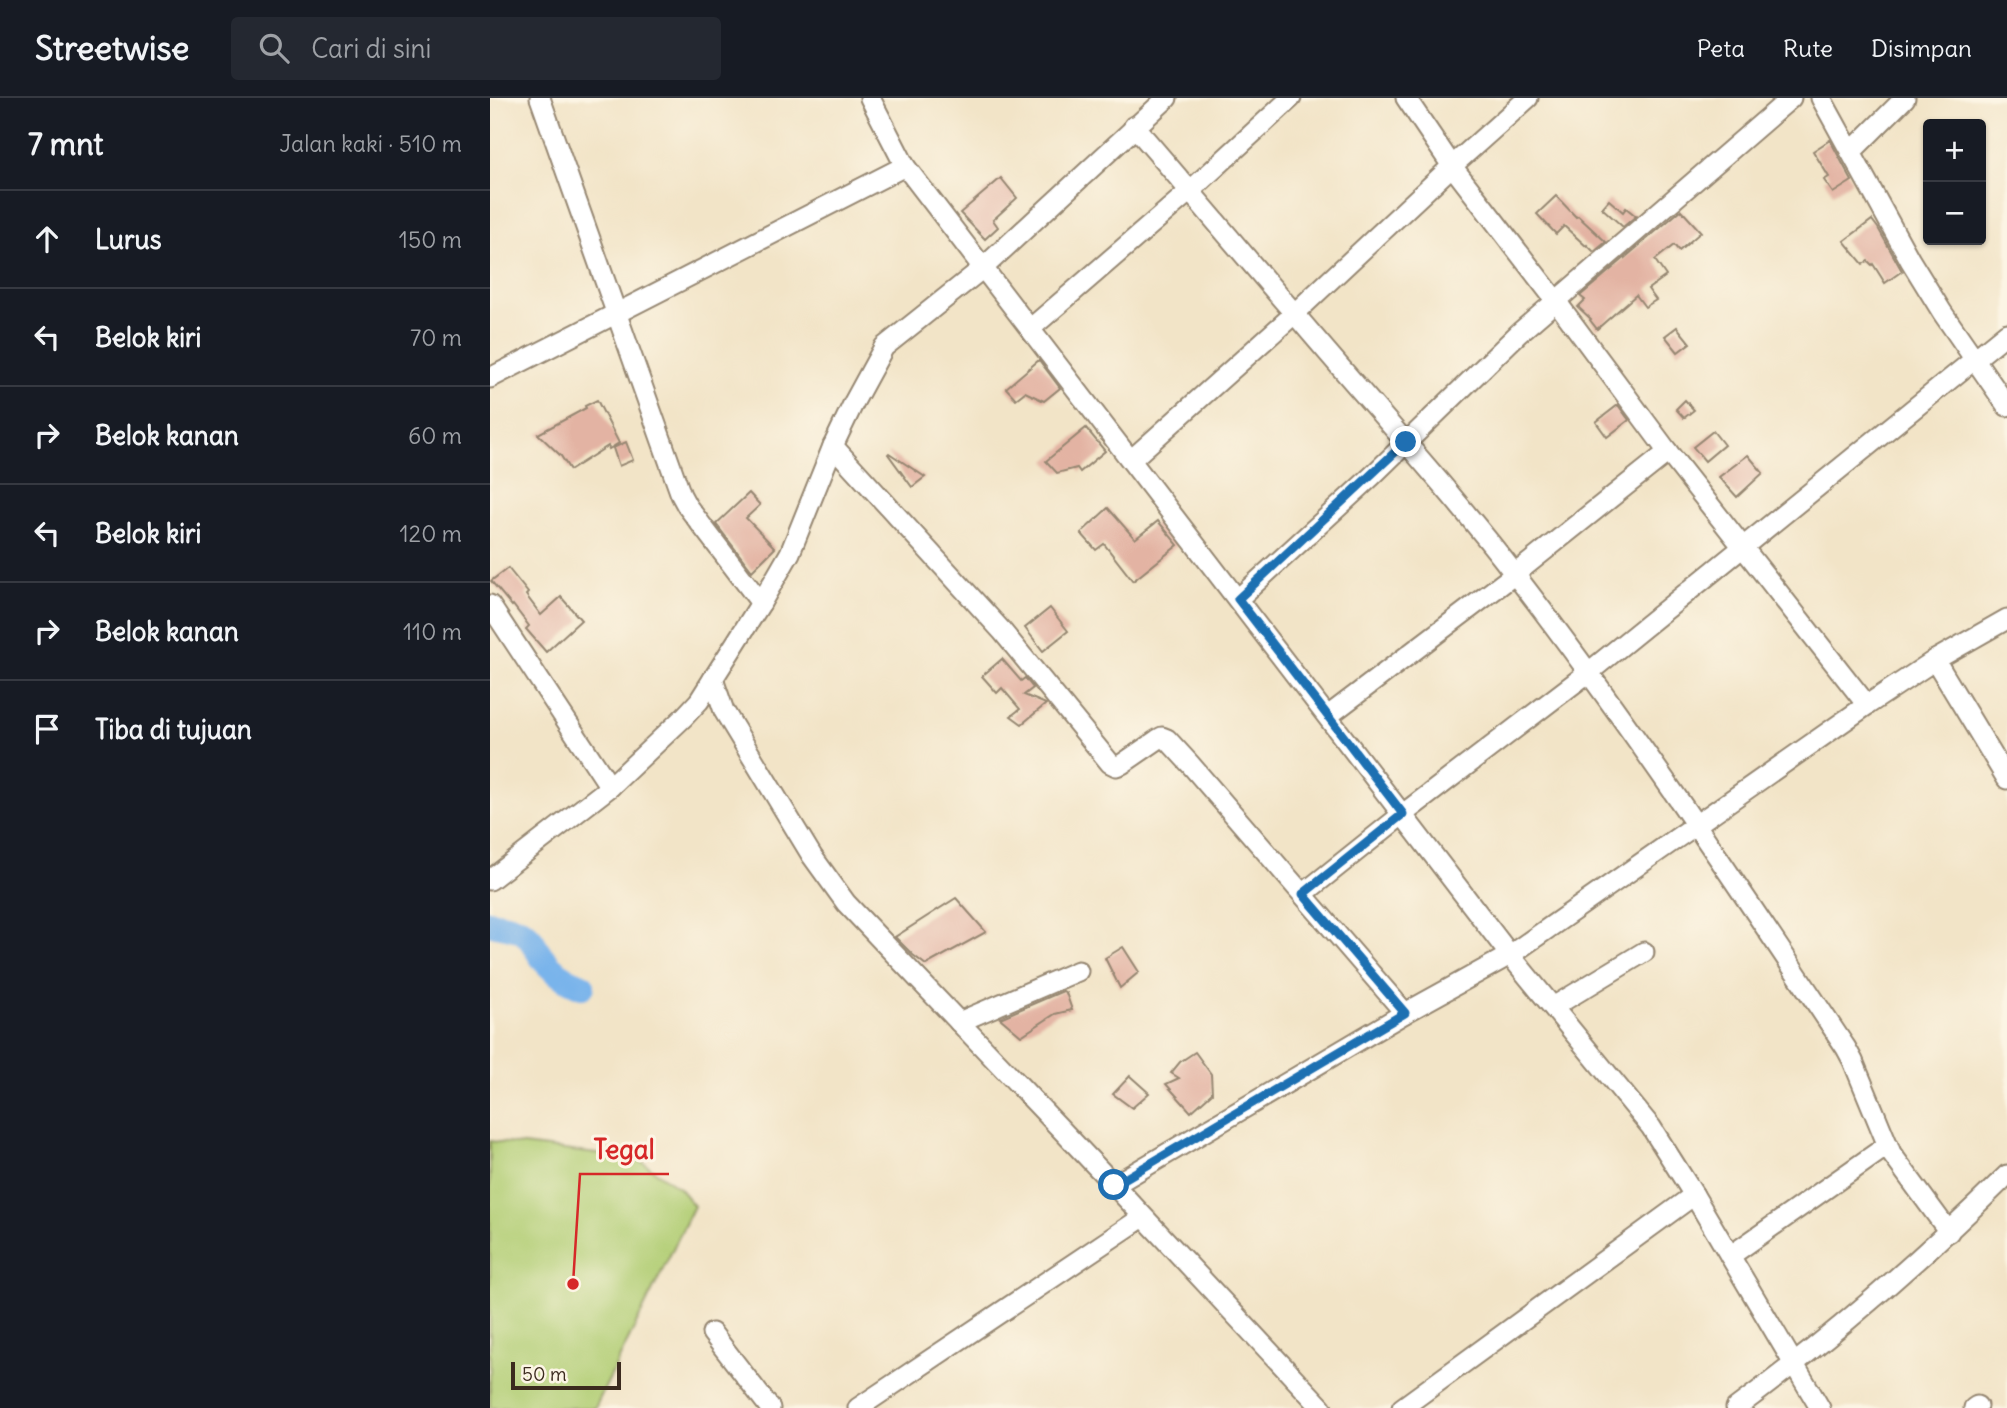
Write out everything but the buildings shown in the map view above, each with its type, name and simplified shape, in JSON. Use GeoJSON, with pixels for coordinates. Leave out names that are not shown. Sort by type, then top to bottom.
{"type":"FeatureCollection","features":[{"type":"Feature","properties":{"kind":"street"},"geometry":{"type":"LineString","coordinates":[[540,98],[681,495],[761,603]]}},
{"type":"Feature","properties":{"kind":"street"},"geometry":{"type":"LineString","coordinates":[[870,98],[905,166],[1510,955],[1651,1128],[1694,1195],[1820,1408]]}},
{"type":"Feature","properties":{"kind":"street"},"geometry":{"type":"LineString","coordinates":[[490,880],[610,787],[699,701],[761,603],[798,537],[833,446],[884,347],[983,268],[1167,98]]}},
{"type":"Feature","properties":{"kind":"street"},"geometry":{"type":"LineString","coordinates":[[1030,329],[1191,190],[1291,98]]}},
{"type":"Feature","properties":{"kind":"street"},"geometry":{"type":"LineString","coordinates":[[1406,98],[1452,166],[1668,452],[1867,705]]}},
{"type":"Feature","properties":{"kind":"street"},"geometry":{"type":"LineString","coordinates":[[1131,460],[1528,98]]}},
{"type":"Feature","properties":{"kind":"street"},"geometry":{"type":"LineString","coordinates":[[1238,599],[1519,333],[1791,98]]}},
{"type":"Feature","properties":{"kind":"street"},"geometry":{"type":"LineString","coordinates":[[1821,98],[1910,260],[1942,312],[2007,406]]}},
{"type":"Feature","properties":{"kind":"street"},"geometry":{"type":"LineString","coordinates":[[1851,152],[1905,98]]}},
{"type":"Feature","properties":{"kind":"street"},"geometry":{"type":"LineString","coordinates":[[1135,127],[1406,442],[1515,575],[1589,672],[1698,825],[1846,1048],[1896,1160],[1949,1232]]}},
{"type":"Feature","properties":{"kind":"street"},"geometry":{"type":"LineString","coordinates":[[490,378],[905,166]]}},
{"type":"Feature","properties":{"kind":"street"},"geometry":{"type":"LineString","coordinates":[[1303,894],[1589,672],[2007,333]]}},
{"type":"Feature","properties":{"kind":"street"},"geometry":{"type":"LineString","coordinates":[[833,446],[1002,631],[1110,763],[1122,764],[1162,737],[1167,739],[1405,1013]]}},
{"type":"Feature","properties":{"kind":"street"},"geometry":{"type":"LineString","coordinates":[[1328,716],[1515,575],[1668,452]]}},
{"type":"Feature","properties":{"kind":"street"},"geometry":{"type":"LineString","coordinates":[[490,605],[610,787]]}},
{"type":"Feature","properties":{"kind":"street"},"geometry":{"type":"LineString","coordinates":[[1114,1185],[1405,1013],[1510,955],[1867,705],[1935,660],[2007,619]]}},
{"type":"Feature","properties":{"kind":"street"},"geometry":{"type":"LineString","coordinates":[[1935,660],[2007,779]]}},
{"type":"Feature","properties":{"kind":"street"},"geometry":{"type":"LineString","coordinates":[[713,679],[724,711],[812,856],[846,903],[1322,1408]]}},
{"type":"Feature","properties":{"kind":"street"},"geometry":{"type":"LineString","coordinates":[[1553,1007],[1644,953]]}},
{"type":"Feature","properties":{"kind":"street"},"geometry":{"type":"LineString","coordinates":[[959,1022],[1078,971]]}},
{"type":"Feature","properties":{"kind":"street"},"geometry":{"type":"LineString","coordinates":[[1730,1255],[1888,1145]]}},
{"type":"Feature","properties":{"kind":"street"},"geometry":{"type":"LineString","coordinates":[[1736,1408],[1795,1364],[1949,1232],[2007,1175]]}},
{"type":"Feature","properties":{"kind":"street"},"geometry":{"type":"LineString","coordinates":[[1402,1408],[1694,1195]]}},
{"type":"Feature","properties":{"kind":"street"},"geometry":{"type":"LineString","coordinates":[[858,1408],[1143,1217]]}},
{"type":"Feature","properties":{"kind":"street"},"geometry":{"type":"LineString","coordinates":[[712,1333],[770,1408]]}},
{"type":"Feature","properties":{"kind":"green space"},"geometry":{"type":"Polygon","coordinates":[[[490,1141],[638,1159],[679,1188],[694,1206],[595,1408],[490,1408],[490,1141]]]}},
{"type":"Feature","properties":{"kind":"waterway"},"geometry":{"type":"LineString","coordinates":[[490,923],[522,931],[550,967],[582,986]]}},
{"type":"Feature","properties":{"kind":"place","name":"Tegal"},"geometry":{"type":"Point","coordinates":[573,1284]}},
{"type":"Feature","properties":{"kind":"route"},"geometry":{"type":"LineString","coordinates":[[1114,1185],[1405,1013],[1303,894],[1403,814],[1238,599],[1406,442]]}}]}
